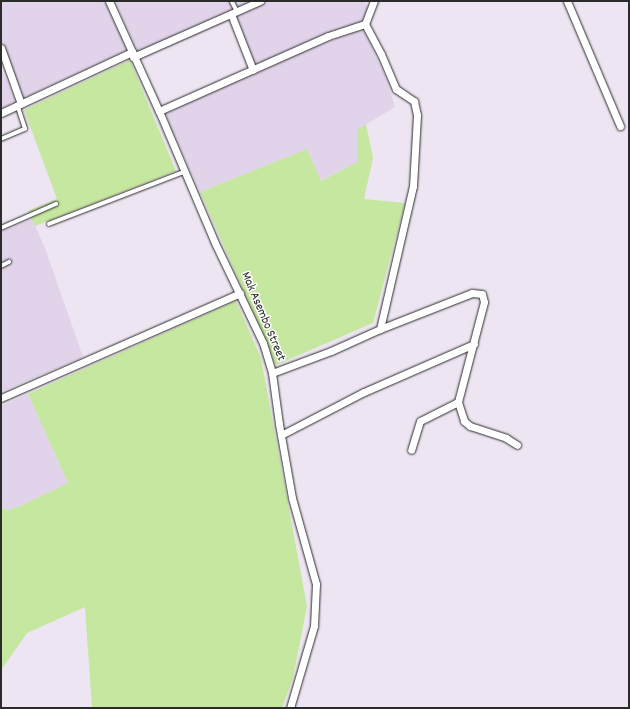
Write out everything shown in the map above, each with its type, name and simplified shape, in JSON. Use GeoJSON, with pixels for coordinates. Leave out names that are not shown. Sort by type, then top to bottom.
{"type":"FeatureCollection","features":[{"type":"Feature","properties":{"kind":"street","name":"Mak Asembo Street"},"geometry":{"type":"LineString","coordinates":[[109,1],[159,111],[215,243],[263,344],[272,373],[292,498],[316,584],[314,626],[290,708]]}},
{"type":"Feature","properties":{"kind":"street"},"geometry":{"type":"LineString","coordinates":[[1,112],[132,54],[260,1]]}},
{"type":"Feature","properties":{"kind":"street"},"geometry":{"type":"LineString","coordinates":[[374,1],[365,24],[396,89],[414,101],[417,115],[413,186],[380,329]]}},
{"type":"Feature","properties":{"kind":"street"},"geometry":{"type":"LineString","coordinates":[[567,1],[620,126]]}},
{"type":"Feature","properties":{"kind":"street"},"geometry":{"type":"LineString","coordinates":[[234,12],[253,70]]}},
{"type":"Feature","properties":{"kind":"street"},"geometry":{"type":"LineString","coordinates":[[159,111],[328,36],[365,24]]}},
{"type":"Feature","properties":{"kind":"street"},"geometry":{"type":"LineString","coordinates":[[1,48],[19,104]]}},
{"type":"Feature","properties":{"kind":"street"},"geometry":{"type":"LineString","coordinates":[[272,373],[331,351],[380,329],[478,292],[482,294],[484,302],[458,402],[464,421],[470,426],[506,438],[517,445]]}},
{"type":"Feature","properties":{"kind":"street"},"geometry":{"type":"LineString","coordinates":[[1,398],[240,293]]}},
{"type":"Feature","properties":{"kind":"street"},"geometry":{"type":"LineString","coordinates":[[281,435],[364,392],[474,344]]}},
{"type":"Feature","properties":{"kind":"street"},"geometry":{"type":"LineString","coordinates":[[411,450],[420,421],[458,402]]}},
{"type":"Feature","properties":{"kind":"lane"},"geometry":{"type":"LineString","coordinates":[[232,1],[234,12]]}},
{"type":"Feature","properties":{"kind":"lane"},"geometry":{"type":"LineString","coordinates":[[1,139],[25,129],[19,104]]}},
{"type":"Feature","properties":{"kind":"lane"},"geometry":{"type":"LineString","coordinates":[[49,224],[184,172]]}},
{"type":"Feature","properties":{"kind":"lane"},"geometry":{"type":"LineString","coordinates":[[1,228],[56,204]]}},
{"type":"Feature","properties":{"kind":"lane"},"geometry":{"type":"LineString","coordinates":[[1,266],[9,262]]}},
{"type":"Feature","properties":{"kind":"shaded area"},"geometry":{"type":"Polygon","coordinates":[[[1,1],[105,1],[128,50],[23,98],[1,43],[1,1]]]}},
{"type":"Feature","properties":{"kind":"shaded area"},"geometry":{"type":"Polygon","coordinates":[[[115,1],[365,1],[368,8],[362,21],[254,65],[236,18],[141,59],[115,1]]]}},
{"type":"Feature","properties":{"kind":"shaded area"},"geometry":{"type":"Polygon","coordinates":[[[363,29],[386,78],[395,107],[357,130],[357,162],[320,181],[307,149],[200,192],[165,113],[303,51],[363,29]]]}},
{"type":"Feature","properties":{"kind":"shaded area"},"geometry":{"type":"Polygon","coordinates":[[[1,68],[15,101],[1,108],[1,68]]]}},
{"type":"Feature","properties":{"kind":"shaded area"},"geometry":{"type":"Polygon","coordinates":[[[32,219],[45,248],[83,357],[1,392],[1,232],[32,219]]]}},
{"type":"Feature","properties":{"kind":"shaded area"},"geometry":{"type":"Polygon","coordinates":[[[28,394],[68,483],[20,506],[8,510],[1,508],[1,406],[28,394]]]}},
{"type":"Feature","properties":{"kind":"green space"},"geometry":{"type":"Polygon","coordinates":[[[130,60],[176,171],[35,226],[28,211],[57,199],[24,110],[130,60]]]}},
{"type":"Feature","properties":{"kind":"green space"},"geometry":{"type":"Polygon","coordinates":[[[366,124],[373,158],[364,199],[405,203],[373,323],[276,365],[200,192],[307,149],[321,181],[357,162],[357,130],[366,124]]]}},
{"type":"Feature","properties":{"kind":"green space"},"geometry":{"type":"Polygon","coordinates":[[[236,301],[261,358],[307,606],[293,678],[282,708],[92,708],[85,607],[27,633],[1,670],[1,508],[8,510],[20,506],[68,483],[28,394],[236,301]]]}}]}
